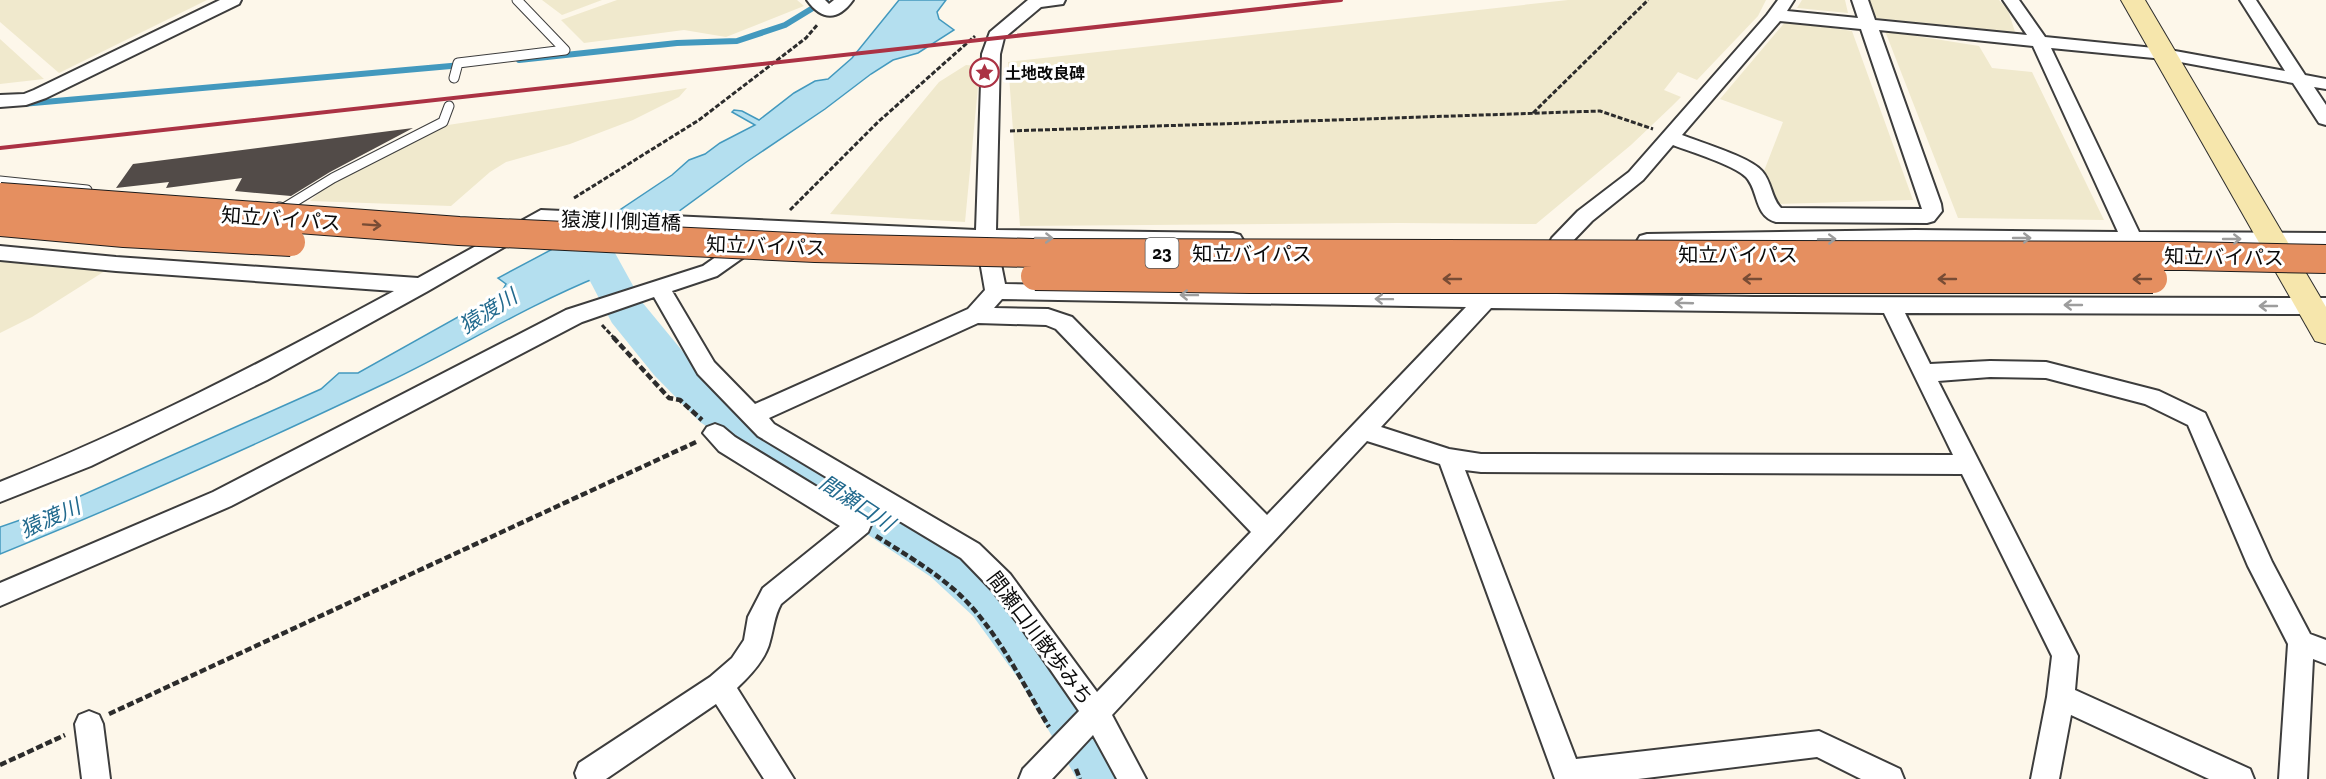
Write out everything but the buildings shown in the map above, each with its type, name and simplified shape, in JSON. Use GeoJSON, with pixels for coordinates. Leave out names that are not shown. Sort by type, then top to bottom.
{"type":"FeatureCollection","features":[{"type":"Feature","properties":{"kind":"highway","name":"知立バイパス"},"geometry":{"type":"LineString","coordinates":[[0,197],[399,227],[815,248],[1044,253],[2185,256],[2326,259]]}},
{"type":"Feature","properties":{"kind":"highway","name":"知立バイパス"},"geometry":{"type":"LineString","coordinates":[[0,222],[124,233],[635,262],[1023,275],[1250,279],[2202,279],[2321,298]]}},
{"type":"Feature","properties":{"kind":"street"},"geometry":{"type":"LineString","coordinates":[[0,101],[26,99],[40,94],[233,0]]}},
{"type":"Feature","properties":{"kind":"street"},"geometry":{"type":"LineString","coordinates":[[815,0],[829,12],[845,0]]}},
{"type":"Feature","properties":{"kind":"street"},"geometry":{"type":"LineString","coordinates":[[987,25],[1030,1],[1057,0]]}},
{"type":"Feature","properties":{"kind":"street"},"geometry":{"type":"LineString","coordinates":[[1556,300],[1559,243],[1585,216],[1636,176],[1776,15],[1786,0]]}},
{"type":"Feature","properties":{"kind":"street"},"geometry":{"type":"LineString","coordinates":[[1670,137],[1747,168],[1762,183],[1768,208],[1776,215],[1927,216],[1932,211],[1931,204],[1860,0]]}},
{"type":"Feature","properties":{"kind":"street"},"geometry":{"type":"LineString","coordinates":[[2011,0],[2040,42],[2132,238]]}},
{"type":"Feature","properties":{"kind":"street"},"geometry":{"type":"LineString","coordinates":[[2133,0],[2271,239],[2321,298],[2326,333]]}},
{"type":"Feature","properties":{"kind":"street"},"geometry":{"type":"LineString","coordinates":[[2248,0],[2326,119]]}},
{"type":"Feature","properties":{"kind":"street"},"geometry":{"type":"LineString","coordinates":[[996,291],[986,237],[991,54],[996,36],[1030,1]]}},
{"type":"Feature","properties":{"kind":"street"},"geometry":{"type":"LineString","coordinates":[[1776,15],[2164,54],[2326,84]]}},
{"type":"Feature","properties":{"kind":"street"},"geometry":{"type":"LineString","coordinates":[[0,492],[83,459],[259,374],[421,286],[541,217]]}},
{"type":"Feature","properties":{"kind":"street","name":"猿渡川側道橋"},"geometry":{"type":"LineString","coordinates":[[541,217],[986,237],[1559,243],[1915,237],[2326,240]]}},
{"type":"Feature","properties":{"kind":"street"},"geometry":{"type":"LineString","coordinates":[[0,595],[222,499],[574,316],[710,271],[773,227]]}},
{"type":"Feature","properties":{"kind":"street"},"geometry":{"type":"LineString","coordinates":[[1033,779],[1485,301],[1489,242]]}},
{"type":"Feature","properties":{"kind":"street"},"geometry":{"type":"LineString","coordinates":[[0,253],[116,264],[421,286]]}},
{"type":"Feature","properties":{"kind":"street","name":"間瀬口川散歩みち"},"geometry":{"type":"LineString","coordinates":[[659,288],[706,368],[754,415],[766,430],[970,551],[1001,582],[1030,619],[1095,714],[1132,779]]}},
{"type":"Feature","properties":{"kind":"street"},"geometry":{"type":"LineString","coordinates":[[996,291],[1754,305],[2321,298]]}},
{"type":"Feature","properties":{"kind":"street"},"geometry":{"type":"LineString","coordinates":[[976,315],[996,291]]}},
{"type":"Feature","properties":{"kind":"street"},"geometry":{"type":"LineString","coordinates":[[1890,304],[2065,656],[2061,697],[2045,779]]}},
{"type":"Feature","properties":{"kind":"street"},"geometry":{"type":"LineString","coordinates":[[754,415],[976,315],[1048,317],[1064,323],[1267,532]]}},
{"type":"Feature","properties":{"kind":"street"},"geometry":{"type":"LineString","coordinates":[[1923,373],[1990,369],[2046,370],[2151,397],[2197,419],[2261,567],[2301,643],[2293,779]]}},
{"type":"Feature","properties":{"kind":"street"},"geometry":{"type":"LineString","coordinates":[[1363,430],[1449,458],[1481,464],[1970,465]]}},
{"type":"Feature","properties":{"kind":"street"},"geometry":{"type":"LineString","coordinates":[[592,779],[589,773],[720,686],[741,667],[757,643],[761,617],[772,596],[859,525],[727,444],[715,433]]}},
{"type":"Feature","properties":{"kind":"street"},"geometry":{"type":"LineString","coordinates":[[1449,458],[1567,774],[1819,744],[1890,779]]}},
{"type":"Feature","properties":{"kind":"street"},"geometry":{"type":"LineString","coordinates":[[2301,643],[2326,652]]}},
{"type":"Feature","properties":{"kind":"street"},"geometry":{"type":"LineString","coordinates":[[720,686],[772,776]]}},
{"type":"Feature","properties":{"kind":"street"},"geometry":{"type":"LineString","coordinates":[[2061,697],[2240,779]]}},
{"type":"Feature","properties":{"kind":"street"},"geometry":{"type":"LineString","coordinates":[[89,724],[96,779]]}},
{"type":"Feature","properties":{"kind":"lane"},"geometry":{"type":"LineString","coordinates":[[454,78],[458,63],[565,50],[517,0]]}},
{"type":"Feature","properties":{"kind":"lane"},"geometry":{"type":"LineString","coordinates":[[272,207],[284,208],[333,178],[443,122],[449,106]]}},
{"type":"Feature","properties":{"kind":"lane"},"geometry":{"type":"LineString","coordinates":[[0,181],[94,190]]}},
{"type":"Feature","properties":{"kind":"path"},"geometry":{"type":"LineString","coordinates":[[1532,114],[1648,0]]}},
{"type":"Feature","properties":{"kind":"path"},"geometry":{"type":"LineString","coordinates":[[541,217],[699,120],[806,38],[829,12]]}},
{"type":"Feature","properties":{"kind":"path"},"geometry":{"type":"LineString","coordinates":[[773,227],[878,122],[987,25]]}},
{"type":"Feature","properties":{"kind":"path"},"geometry":{"type":"LineString","coordinates":[[990,131],[1600,111],[1638,122],[1670,137]]}},
{"type":"Feature","properties":{"kind":"path"},"geometry":{"type":"LineString","coordinates":[[0,765],[715,433],[680,400],[669,398],[590,311]]}},
{"type":"Feature","properties":{"kind":"path"},"geometry":{"type":"LineString","coordinates":[[859,525],[926,567],[969,603],[992,633],[1065,745],[1080,779]]}},
{"type":"Feature","properties":{"kind":"shaded area"},"geometry":{"type":"Polygon","coordinates":[[[0,0],[207,0],[59,73],[0,22],[0,0]]]}},
{"type":"Feature","properties":{"kind":"shaded area"},"geometry":{"type":"Polygon","coordinates":[[[542,0],[602,0],[562,15],[542,0]]]}},
{"type":"Feature","properties":{"kind":"shaded area"},"geometry":{"type":"Polygon","coordinates":[[[617,0],[797,0],[804,6],[726,37],[684,30],[584,43],[561,20],[617,0]]]}},
{"type":"Feature","properties":{"kind":"shaded area"},"geometry":{"type":"Polygon","coordinates":[[[1568,0],[1766,0],[1758,16],[1697,80],[1678,72],[1664,90],[1681,97],[1671,107],[1631,145],[1536,224],[1020,226],[1008,62],[1568,0]]]}},
{"type":"Feature","properties":{"kind":"shaded area"},"geometry":{"type":"Polygon","coordinates":[[[1802,0],[1845,0],[1848,13],[1797,8],[1802,0]]]}},
{"type":"Feature","properties":{"kind":"shaded area"},"geometry":{"type":"Polygon","coordinates":[[[1869,0],[1999,0],[2008,10],[2015,32],[1874,18],[1869,0]]]}},
{"type":"Feature","properties":{"kind":"shaded area"},"geometry":{"type":"Polygon","coordinates":[[[1786,21],[1852,31],[1913,200],[1778,204],[1764,171],[1783,122],[1720,99],[1786,21]]]}},
{"type":"Feature","properties":{"kind":"shaded area"},"geometry":{"type":"Polygon","coordinates":[[[1885,31],[1979,46],[1992,68],[2032,72],[2104,220],[1958,218],[1885,31]]]}},
{"type":"Feature","properties":{"kind":"shaded area"},"geometry":{"type":"Polygon","coordinates":[[[0,39],[44,79],[0,84],[0,39]]]}},
{"type":"Feature","properties":{"kind":"shaded area"},"geometry":{"type":"Polygon","coordinates":[[[966,65],[980,66],[965,222],[830,214],[939,82],[966,65]]]}},
{"type":"Feature","properties":{"kind":"shaded area"},"geometry":{"type":"Polygon","coordinates":[[[687,88],[679,97],[633,120],[570,144],[506,162],[490,172],[451,206],[310,201],[326,186],[421,135],[448,125],[687,88]]]}},
{"type":"Feature","properties":{"kind":"shaded area"},"geometry":{"type":"Polygon","coordinates":[[[0,253],[116,264],[32,317],[0,333],[0,253]]]}},
{"type":"Feature","properties":{"kind":"water","name":"猿渡川"},"geometry":{"type":"Polygon","coordinates":[[[899,0],[946,0],[937,12],[939,19],[954,30],[918,53],[893,60],[871,74],[675,214],[604,253],[616,276],[604,281],[600,276],[573,288],[388,382],[292,427],[0,554],[0,527],[49,510],[321,389],[339,373],[358,373],[501,293],[506,284],[498,278],[594,227],[672,175],[689,160],[705,154],[720,143],[755,125],[732,112],[734,110],[742,111],[759,120],[794,93],[815,81],[828,79],[852,58],[899,0]]]}},
{"type":"Feature","properties":{"kind":"waterway"},"geometry":{"type":"LineString","coordinates":[[519,60],[677,43],[737,41],[785,25],[826,0]]}},
{"type":"Feature","properties":{"kind":"waterway"},"geometry":{"type":"LineString","coordinates":[[22,104],[462,65]]}},
{"type":"Feature","properties":{"kind":"waterway","name":"間瀬口川"},"geometry":{"type":"LineString","coordinates":[[590,243],[627,312],[669,364],[716,410],[948,562],[991,601],[1036,662],[1107,779]]}},
{"type":"Feature","properties":{"kind":"railway"},"geometry":{"type":"LineString","coordinates":[[0,148],[1341,0]]}},
{"type":"Feature","properties":{"kind":"place","name":"土地改良碑"},"geometry":{"type":"Point","coordinates":[984,73]}}]}
